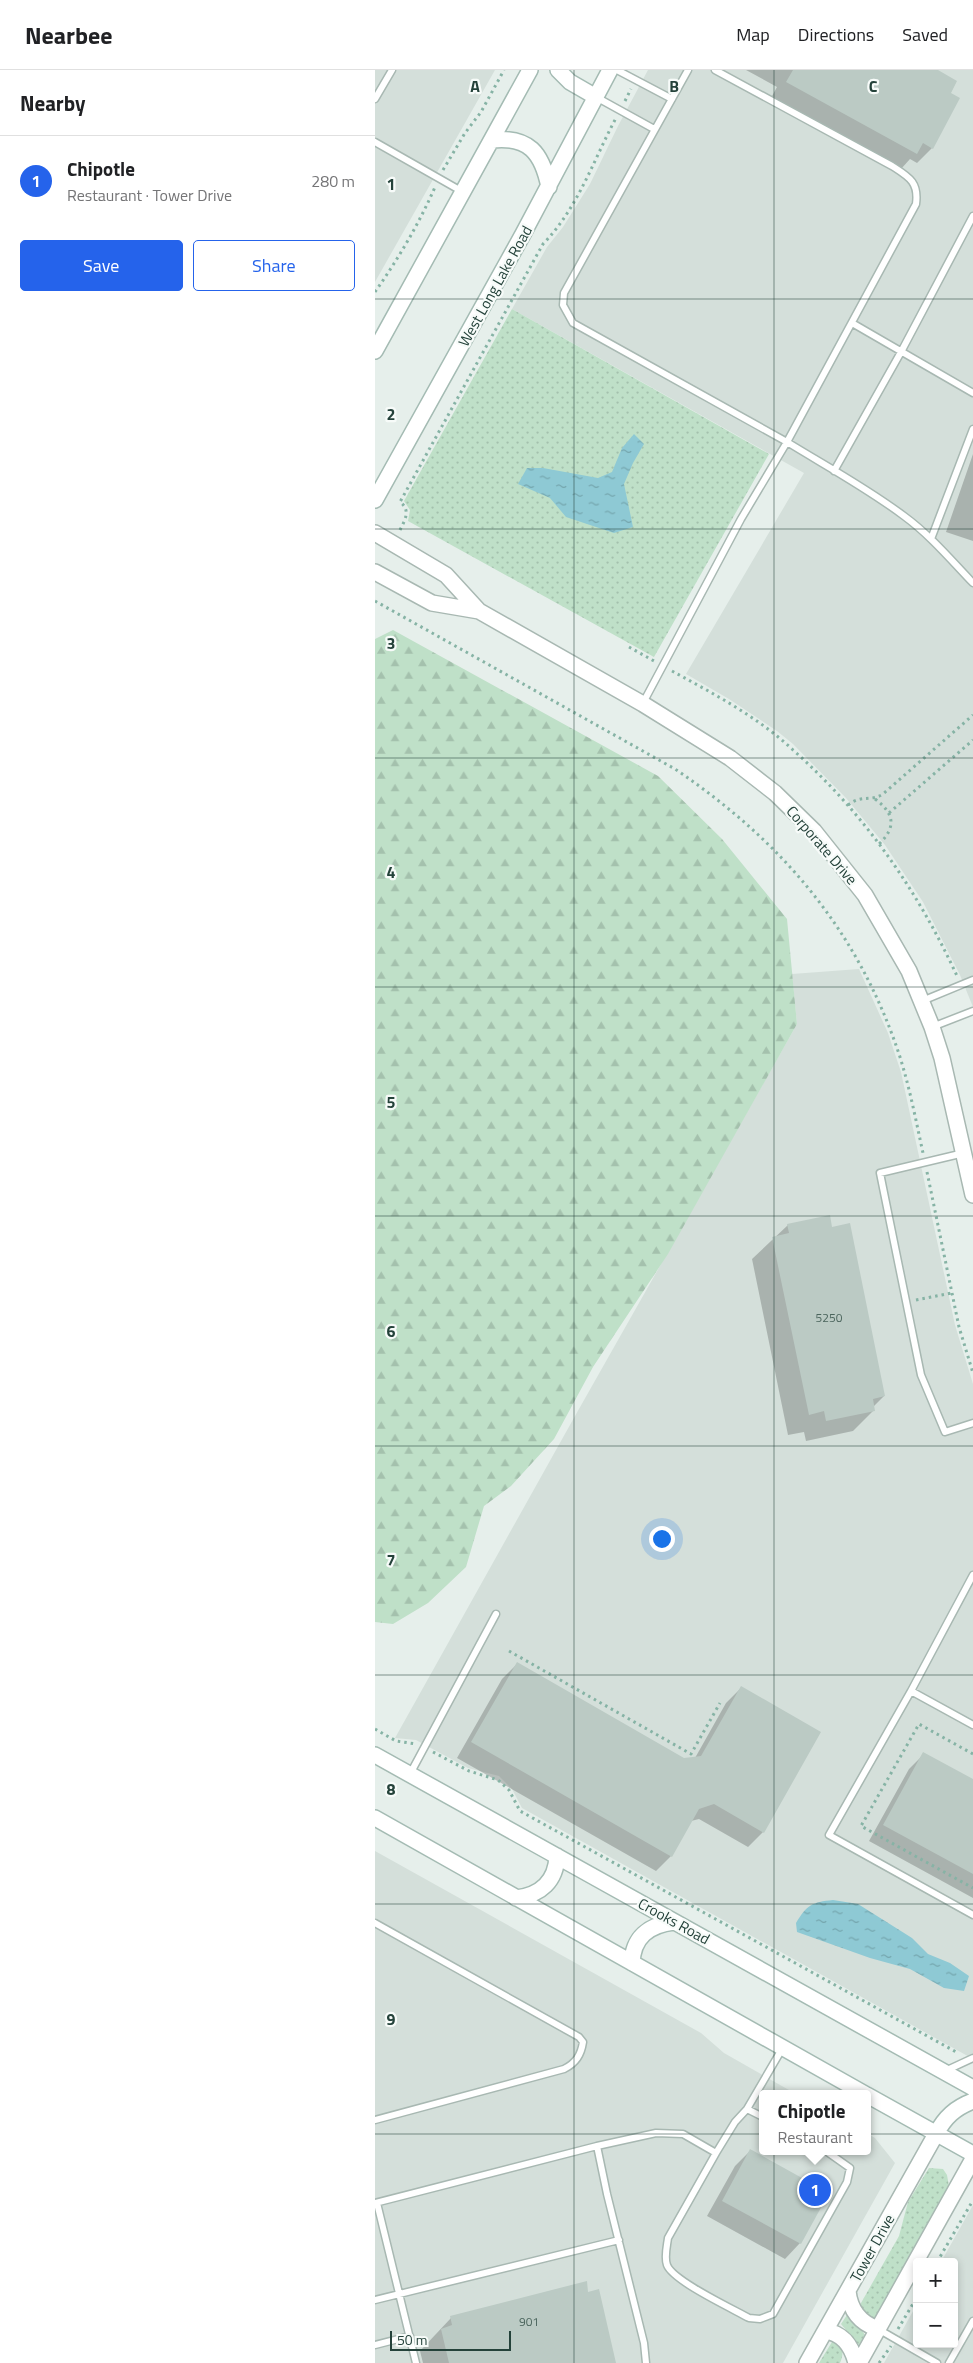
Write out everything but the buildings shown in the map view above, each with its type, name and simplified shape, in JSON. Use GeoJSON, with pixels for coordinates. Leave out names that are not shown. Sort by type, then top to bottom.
{"type":"FeatureCollection","features":[{"type":"Feature","properties":{"kind":"main road"},"geometry":{"type":"LineString","coordinates":[[375,351],[530,70]]}},
{"type":"Feature","properties":{"kind":"main road"},"geometry":{"type":"LineString","coordinates":[[558,70],[569,82],[596,97]]}},
{"type":"Feature","properties":{"kind":"main road","name":"West Long Lake Road"},"geometry":{"type":"LineString","coordinates":[[375,500],[549,187],[610,70]]}},
{"type":"Feature","properties":{"kind":"main road"},"geometry":{"type":"LineString","coordinates":[[492,140],[513,139],[532,149],[539,157],[545,170],[549,187]]}},
{"type":"Feature","properties":{"kind":"main road","name":"Corporate Drive"},"geometry":{"type":"LineString","coordinates":[[375,533],[446,575],[479,611],[643,704],[731,758],[768,787],[814,831],[869,902],[897,947],[922,1001],[932,1027],[950,1088],[973,1195]]}},
{"type":"Feature","properties":{"kind":"main road","name":"Corporate Drive"},"geometry":{"type":"LineString","coordinates":[[375,572],[433,603],[479,611]]}},
{"type":"Feature","properties":{"kind":"main road","name":"Crooks Road"},"geometry":{"type":"LineString","coordinates":[[375,1755],[973,2088]]}},
{"type":"Feature","properties":{"kind":"main road"},"geometry":{"type":"LineString","coordinates":[[375,1818],[859,2090]]}},
{"type":"Feature","properties":{"kind":"main road"},"geometry":{"type":"LineString","coordinates":[[516,1898],[537,1893],[550,1881],[554,1873],[557,1856]]}},
{"type":"Feature","properties":{"kind":"main road"},"geometry":{"type":"LineString","coordinates":[[632,1963],[634,1948],[642,1934],[659,1924],[674,1922]]}},
{"type":"Feature","properties":{"kind":"main road"},"geometry":{"type":"LineString","coordinates":[[871,2097],[973,2154]]}},
{"type":"Feature","properties":{"kind":"main road","name":"Tower Drive"},"geometry":{"type":"LineString","coordinates":[[807,2363],[944,2120],[950,2113],[973,2101]]}},
{"type":"Feature","properties":{"kind":"main road"},"geometry":{"type":"LineString","coordinates":[[858,2363],[973,2159]]}},
{"type":"Feature","properties":{"kind":"main road"},"geometry":{"type":"LineString","coordinates":[[848,2291],[852,2308],[856,2315],[869,2326],[878,2328]]}},
{"type":"Feature","properties":{"kind":"main road"},"geometry":{"type":"LineString","coordinates":[[825,2331],[839,2335],[845,2340],[858,2363]]}},
{"type":"Feature","properties":{"kind":"lane"},"geometry":{"type":"LineString","coordinates":[[375,99],[378,86],[392,70]]}},
{"type":"Feature","properties":{"kind":"lane"},"geometry":{"type":"LineString","coordinates":[[617,70],[672,99]]}},
{"type":"Feature","properties":{"kind":"lane"},"geometry":{"type":"LineString","coordinates":[[688,70],[564,293],[563,305],[567,314],[573,323],[787,442],[906,517],[931,539],[973,583]]}},
{"type":"Feature","properties":{"kind":"lane"},"geometry":{"type":"LineString","coordinates":[[643,704],[727,543],[787,442],[917,204],[918,193],[912,180],[892,166],[715,70]]}},
{"type":"Feature","properties":{"kind":"lane"},"geometry":{"type":"LineString","coordinates":[[596,97],[655,129]]}},
{"type":"Feature","properties":{"kind":"lane"},"geometry":{"type":"LineString","coordinates":[[375,142],[463,192]]}},
{"type":"Feature","properties":{"kind":"lane"},"geometry":{"type":"LineString","coordinates":[[834,470],[901,352],[973,216]]}},
{"type":"Feature","properties":{"kind":"lane"},"geometry":{"type":"LineString","coordinates":[[852,323],[973,392]]}},
{"type":"Feature","properties":{"kind":"lane"},"geometry":{"type":"LineString","coordinates":[[931,539],[973,430]]}},
{"type":"Feature","properties":{"kind":"lane"},"geometry":{"type":"LineString","coordinates":[[922,1001],[973,980]]}},
{"type":"Feature","properties":{"kind":"lane"},"geometry":{"type":"LineString","coordinates":[[932,1027],[973,1011]]}},
{"type":"Feature","properties":{"kind":"lane"},"geometry":{"type":"LineString","coordinates":[[964,1153],[880,1173],[921,1375],[945,1432],[973,1423]]}},
{"type":"Feature","properties":{"kind":"lane"},"geometry":{"type":"LineString","coordinates":[[973,1576],[829,1835],[973,1915]]}},
{"type":"Feature","properties":{"kind":"lane"},"geometry":{"type":"LineString","coordinates":[[410,1774],[496,1614]]}},
{"type":"Feature","properties":{"kind":"lane"},"geometry":{"type":"LineString","coordinates":[[911,1690],[973,1725]]}},
{"type":"Feature","properties":{"kind":"lane"},"geometry":{"type":"LineString","coordinates":[[375,1923],[579,2037],[583,2042],[582,2052],[577,2060],[565,2069],[539,2078],[375,2120]]}},
{"type":"Feature","properties":{"kind":"lane"},"geometry":{"type":"LineString","coordinates":[[783,2048],[747,2109],[735,2122],[716,2152],[668,2238],[667,2266],[676,2277],[749,2318],[760,2319],[773,2314],[847,2182],[850,2168],[833,2155]]}},
{"type":"Feature","properties":{"kind":"lane"},"geometry":{"type":"LineString","coordinates":[[944,2072],[973,2058]]}},
{"type":"Feature","properties":{"kind":"lane"},"geometry":{"type":"LineString","coordinates":[[747,2109],[759,2115]]}},
{"type":"Feature","properties":{"kind":"lane"},"geometry":{"type":"LineString","coordinates":[[417,2363],[376,2203],[597,2146],[657,2133],[683,2134],[716,2152]]}},
{"type":"Feature","properties":{"kind":"lane"},"geometry":{"type":"LineString","coordinates":[[597,2146],[644,2343],[646,2363]]}},
{"type":"Feature","properties":{"kind":"lane"},"geometry":{"type":"LineString","coordinates":[[375,2300],[619,2240]]}},
{"type":"Feature","properties":{"kind":"lane"},"geometry":{"type":"LineString","coordinates":[[949,2363],[973,2321]]}},
{"type":"Feature","properties":{"kind":"lane"},"geometry":{"type":"LineString","coordinates":[[878,2328],[937,2363]]}},
{"type":"Feature","properties":{"kind":"lane"},"geometry":{"type":"LineString","coordinates":[[375,2345],[410,2336]]}},
{"type":"Feature","properties":{"kind":"path"},"geometry":{"type":"LineString","coordinates":[[625,101],[631,89]]}},
{"type":"Feature","properties":{"kind":"path"},"geometry":{"type":"LineString","coordinates":[[397,534],[406,516],[406,510],[400,502],[543,244],[563,221],[583,188],[614,120]]}},
{"type":"Feature","properties":{"kind":"path"},"geometry":{"type":"LineString","coordinates":[[375,600],[675,769],[719,799],[776,850],[830,917],[871,986],[900,1058],[914,1108],[922,1147]]}},
{"type":"Feature","properties":{"kind":"path"},"geometry":{"type":"LineString","coordinates":[[629,647],[652,660]]}},
{"type":"Feature","properties":{"kind":"path"},"geometry":{"type":"LineString","coordinates":[[674,672],[726,702],[793,749],[848,805],[879,844],[919,902],[957,976]]}},
{"type":"Feature","properties":{"kind":"path"},"geometry":{"type":"LineString","coordinates":[[875,799],[973,715]]}},
{"type":"Feature","properties":{"kind":"path"},"geometry":{"type":"LineString","coordinates":[[889,813],[973,740]]}},
{"type":"Feature","properties":{"kind":"path"},"geometry":{"type":"LineString","coordinates":[[848,805],[860,797],[875,799],[884,806],[889,813],[891,828],[879,844]]}},
{"type":"Feature","properties":{"kind":"path"},"geometry":{"type":"LineString","coordinates":[[927,1173],[959,1327],[973,1373]]}},
{"type":"Feature","properties":{"kind":"path"},"geometry":{"type":"LineString","coordinates":[[915,1300],[952,1292]]}},
{"type":"Feature","properties":{"kind":"path"},"geometry":{"type":"LineString","coordinates":[[509,1651],[691,1754],[720,1704]]}},
{"type":"Feature","properties":{"kind":"path"},"geometry":{"type":"LineString","coordinates":[[973,1754],[919,1724],[861,1826],[973,1888]]}},
{"type":"Feature","properties":{"kind":"path"},"geometry":{"type":"LineString","coordinates":[[375,1729],[397,1741],[415,1743]]}},
{"type":"Feature","properties":{"kind":"path"},"geometry":{"type":"LineString","coordinates":[[437,1754],[469,1771],[498,1780],[509,1790],[520,1811],[963,2056]]}},
{"type":"Feature","properties":{"kind":"path"},"geometry":{"type":"LineString","coordinates":[[939,2258],[971,2202]]}},
{"type":"Feature","properties":{"kind":"shaded area"},"geometry":{"type":"Polygon","coordinates":[[[375,70],[495,70],[375,282],[375,70]]]}},
{"type":"Feature","properties":{"kind":"shaded area"},"geometry":{"type":"Polygon","coordinates":[[[648,70],[973,70],[973,1007],[960,975],[923,902],[885,845],[846,798],[793,744],[777,731],[729,699],[686,674],[804,473],[512,309],[547,247],[563,227],[590,184],[648,70]]]}},
{"type":"Feature","properties":{"kind":"shaded area"},"geometry":{"type":"Polygon","coordinates":[[[859,969],[888,1033],[901,1072],[955,1325],[973,1384],[973,2059],[522,1808],[512,1789],[499,1776],[468,1768],[416,1740],[395,1738],[797,1024],[792,974],[859,969]]]}},
{"type":"Feature","properties":{"kind":"shaded area"},"geometry":{"type":"Polygon","coordinates":[[[375,1851],[701,2033],[724,2053],[789,2090],[759,2090],[759,2155],[871,2155],[871,2136],[895,2163],[783,2363],[375,2363],[375,1851]]]}},
{"type":"Feature","properties":{"kind":"shaded area"},"geometry":{"type":"Polygon","coordinates":[[[973,2205],[973,2363],[884,2363],[913,2311],[913,2348],[958,2348],[958,2258],[943,2258],[973,2205]]]}},
{"type":"Feature","properties":{"kind":"green space"},"geometry":{"type":"Polygon","coordinates":[[[512,309],[769,454],[654,657],[408,521],[410,510],[404,501],[512,309]]]}},
{"type":"Feature","properties":{"kind":"green space"},"geometry":{"type":"Polygon","coordinates":[[[393,630],[658,776],[722,839],[787,919],[797,1024],[668,1254],[593,1367],[554,1439],[511,1486],[484,1506],[466,1567],[428,1603],[393,1624],[375,1622],[375,639],[393,630]]]}},
{"type":"Feature","properties":{"kind":"green space"},"geometry":{"type":"Polygon","coordinates":[[[929,2168],[943,2169],[947,2175],[949,2186],[875,2318],[871,2319],[861,2309],[861,2303],[899,2236],[908,2202],[929,2168]]]}},
{"type":"Feature","properties":{"kind":"green space"},"geometry":{"type":"Polygon","coordinates":[[[849,2312],[865,2335],[859,2345],[841,2324],[849,2312]]]}},
{"type":"Feature","properties":{"kind":"green space"},"geometry":{"type":"Polygon","coordinates":[[[832,2342],[841,2347],[842,2356],[840,2363],[819,2363],[832,2342]]]}},
{"type":"Feature","properties":{"kind":"water"},"geometry":{"type":"Polygon","coordinates":[[[634,434],[644,444],[624,484],[633,527],[614,533],[566,517],[550,498],[518,484],[527,468],[543,468],[598,478],[612,472],[622,448],[634,434]]]}},
{"type":"Feature","properties":{"kind":"water"},"geometry":{"type":"Polygon","coordinates":[[[833,1900],[858,1904],[912,1938],[928,1954],[950,1963],[969,1976],[964,1991],[944,1988],[910,1969],[870,1958],[797,1932],[796,1923],[807,1908],[815,1903],[833,1900]]]}},
{"type":"Feature","properties":{"kind":"place","name":"Chipotle"},"geometry":{"type":"Point","coordinates":[815,2190]}}]}
